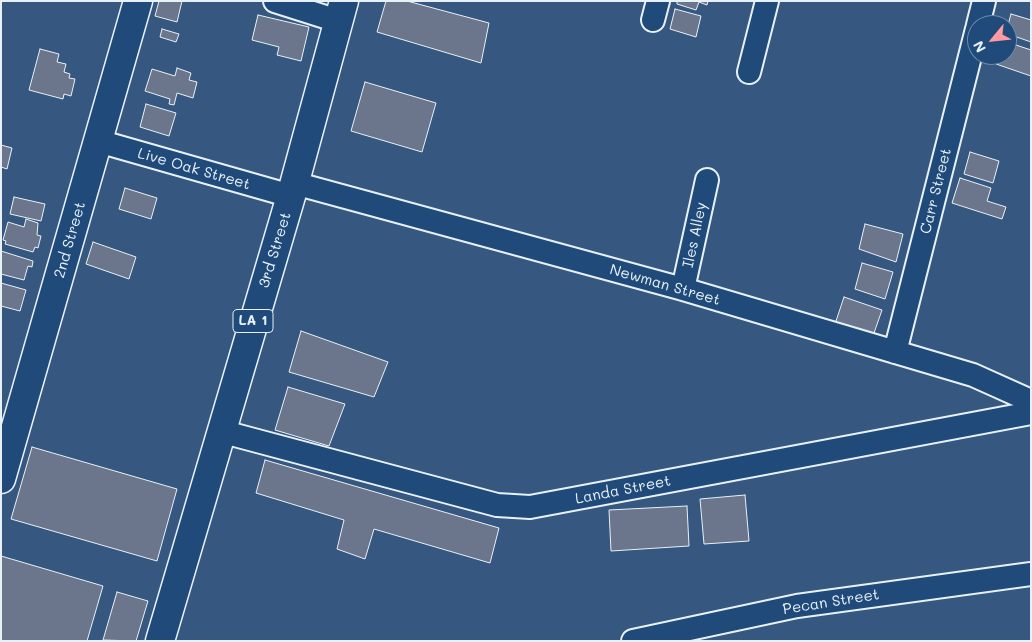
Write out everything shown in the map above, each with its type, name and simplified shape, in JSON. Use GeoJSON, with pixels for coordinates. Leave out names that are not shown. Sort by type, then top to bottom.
{"type":"FeatureCollection","features":[{"type":"Feature","properties":{"kind":"main road","name":"2nd Street"},"geometry":{"type":"LineString","coordinates":[[1,479],[138,1]]}},
{"type":"Feature","properties":{"kind":"main road","name":"3rd Street"},"geometry":{"type":"LineString","coordinates":[[160,641],[292,190],[341,11]]}},
{"type":"Feature","properties":{"kind":"street"},"geometry":{"type":"LineString","coordinates":[[275,1],[341,11]]}},
{"type":"Feature","properties":{"kind":"street"},"geometry":{"type":"LineString","coordinates":[[749,72],[767,1]]}},
{"type":"Feature","properties":{"kind":"street"},"geometry":{"type":"LineString","coordinates":[[980,15],[984,1]]}},
{"type":"Feature","properties":{"kind":"street","name":"Carr Street"},"geometry":{"type":"LineString","coordinates":[[895,352],[968,65]]}},
{"type":"Feature","properties":{"kind":"street","name":"Live Oak Street"},"geometry":{"type":"LineString","coordinates":[[98,141],[292,190]]}},
{"type":"Feature","properties":{"kind":"street","name":"Iles Alley"},"geometry":{"type":"LineString","coordinates":[[683,289],[707,180]]}},
{"type":"Feature","properties":{"kind":"street","name":"Newman Street"},"geometry":{"type":"LineString","coordinates":[[292,190],[683,289],[973,375],[1031,401]]}},
{"type":"Feature","properties":{"kind":"street","name":"Landa Street"},"geometry":{"type":"LineString","coordinates":[[220,431],[497,505],[530,507],[1031,413]]}},
{"type":"Feature","properties":{"kind":"street","name":"Pecan Street"},"geometry":{"type":"LineString","coordinates":[[633,641],[797,606],[1031,574]]}},
{"type":"Feature","properties":{"kind":"building"},"geometry":{"type":"Polygon","coordinates":[[[159,1],[182,1],[177,22],[155,16],[159,1]]]}},
{"type":"Feature","properties":{"kind":"building"},"geometry":{"type":"Polygon","coordinates":[[[386,1],[407,1],[489,23],[481,63],[377,32],[386,1]]]}},
{"type":"Feature","properties":{"kind":"building"},"geometry":{"type":"Polygon","coordinates":[[[677,1],[708,1],[707,5],[699,2],[696,10],[677,4],[677,1]]]}},
{"type":"Feature","properties":{"kind":"building"},"geometry":{"type":"Polygon","coordinates":[[[675,9],[701,16],[696,37],[670,29],[675,9]]]}},
{"type":"Feature","properties":{"kind":"building"},"geometry":{"type":"Polygon","coordinates":[[[258,15],[309,27],[301,61],[277,55],[279,47],[252,40],[258,15]]]}},
{"type":"Feature","properties":{"kind":"building"},"geometry":{"type":"Polygon","coordinates":[[[1017,16],[1031,20],[1031,42],[1017,37],[1017,16]]]}},
{"type":"Feature","properties":{"kind":"building"},"geometry":{"type":"Polygon","coordinates":[[[162,29],[179,34],[176,42],[160,37],[162,29]]]}},
{"type":"Feature","properties":{"kind":"building"},"geometry":{"type":"Polygon","coordinates":[[[1017,45],[1031,50],[1031,76],[999,65],[1017,65],[1017,45]]]}},
{"type":"Feature","properties":{"kind":"building"},"geometry":{"type":"Polygon","coordinates":[[[40,49],[59,54],[57,62],[66,64],[64,72],[70,74],[69,78],[75,79],[71,96],[64,94],[63,99],[29,90],[40,49]]]}},
{"type":"Feature","properties":{"kind":"building"},"geometry":{"type":"Polygon","coordinates":[[[177,68],[191,73],[189,80],[197,82],[193,98],[177,93],[174,105],[169,104],[170,99],[145,91],[152,69],[175,76],[177,68]]]}},
{"type":"Feature","properties":{"kind":"building"},"geometry":{"type":"Polygon","coordinates":[[[365,82],[436,103],[422,152],[351,131],[365,82]]]}},
{"type":"Feature","properties":{"kind":"building"},"geometry":{"type":"Polygon","coordinates":[[[146,104],[176,113],[169,136],[140,127],[146,104]]]}},
{"type":"Feature","properties":{"kind":"building"},"geometry":{"type":"Polygon","coordinates":[[[1,145],[12,148],[7,169],[1,167],[1,145]]]}},
{"type":"Feature","properties":{"kind":"building"},"geometry":{"type":"Polygon","coordinates":[[[970,152],[999,161],[993,183],[964,174],[970,152]]]}},
{"type":"Feature","properties":{"kind":"building"},"geometry":{"type":"Polygon","coordinates":[[[960,178],[991,188],[987,201],[1006,207],[1002,219],[952,203],[960,178]]]}},
{"type":"Feature","properties":{"kind":"building"},"geometry":{"type":"Polygon","coordinates":[[[125,188],[157,198],[151,219],[119,209],[125,188]]]}},
{"type":"Feature","properties":{"kind":"building"},"geometry":{"type":"Polygon","coordinates":[[[14,197],[45,204],[41,221],[10,214],[14,197]]]}},
{"type":"Feature","properties":{"kind":"building"},"geometry":{"type":"Polygon","coordinates":[[[26,219],[38,223],[37,235],[41,236],[38,248],[35,247],[33,252],[5,244],[6,241],[3,240],[8,222],[24,227],[26,219]]]}},
{"type":"Feature","properties":{"kind":"building"},"geometry":{"type":"Polygon","coordinates":[[[865,224],[903,234],[896,262],[859,249],[865,224]]]}},
{"type":"Feature","properties":{"kind":"building"},"geometry":{"type":"Polygon","coordinates":[[[93,242],[136,257],[129,279],[86,264],[93,242]]]}},
{"type":"Feature","properties":{"kind":"building"},"geometry":{"type":"Polygon","coordinates":[[[1,251],[33,261],[32,267],[28,266],[24,280],[1,274],[1,251]]]}},
{"type":"Feature","properties":{"kind":"building"},"geometry":{"type":"Polygon","coordinates":[[[862,263],[893,272],[885,299],[855,289],[862,263]]]}},
{"type":"Feature","properties":{"kind":"building"},"geometry":{"type":"Polygon","coordinates":[[[1,283],[26,290],[20,311],[1,306],[1,283]]]}},
{"type":"Feature","properties":{"kind":"building"},"geometry":{"type":"Polygon","coordinates":[[[844,297],[882,310],[873,336],[835,324],[844,297]]]}},
{"type":"Feature","properties":{"kind":"building"},"geometry":{"type":"Polygon","coordinates":[[[301,331],[388,362],[374,397],[289,372],[301,331]]]}},
{"type":"Feature","properties":{"kind":"building"},"geometry":{"type":"Polygon","coordinates":[[[288,387],[345,404],[329,446],[275,430],[288,387]]]}},
{"type":"Feature","properties":{"kind":"building"},"geometry":{"type":"Polygon","coordinates":[[[32,447],[177,489],[157,561],[11,519],[32,447]]]}},
{"type":"Feature","properties":{"kind":"building"},"geometry":{"type":"Polygon","coordinates":[[[265,460],[499,528],[490,563],[374,529],[365,559],[337,549],[344,520],[256,493],[265,460]]]}},
{"type":"Feature","properties":{"kind":"building"},"geometry":{"type":"Polygon","coordinates":[[[745,495],[749,541],[704,544],[700,499],[745,495]]]}},
{"type":"Feature","properties":{"kind":"building"},"geometry":{"type":"Polygon","coordinates":[[[687,506],[689,546],[611,551],[609,510],[687,506]]]}},
{"type":"Feature","properties":{"kind":"building"},"geometry":{"type":"Polygon","coordinates":[[[1,556],[103,586],[87,641],[1,641],[1,556]]]}},
{"type":"Feature","properties":{"kind":"building"},"geometry":{"type":"Polygon","coordinates":[[[117,592],[148,601],[136,641],[103,640],[117,592]]]}}]}
